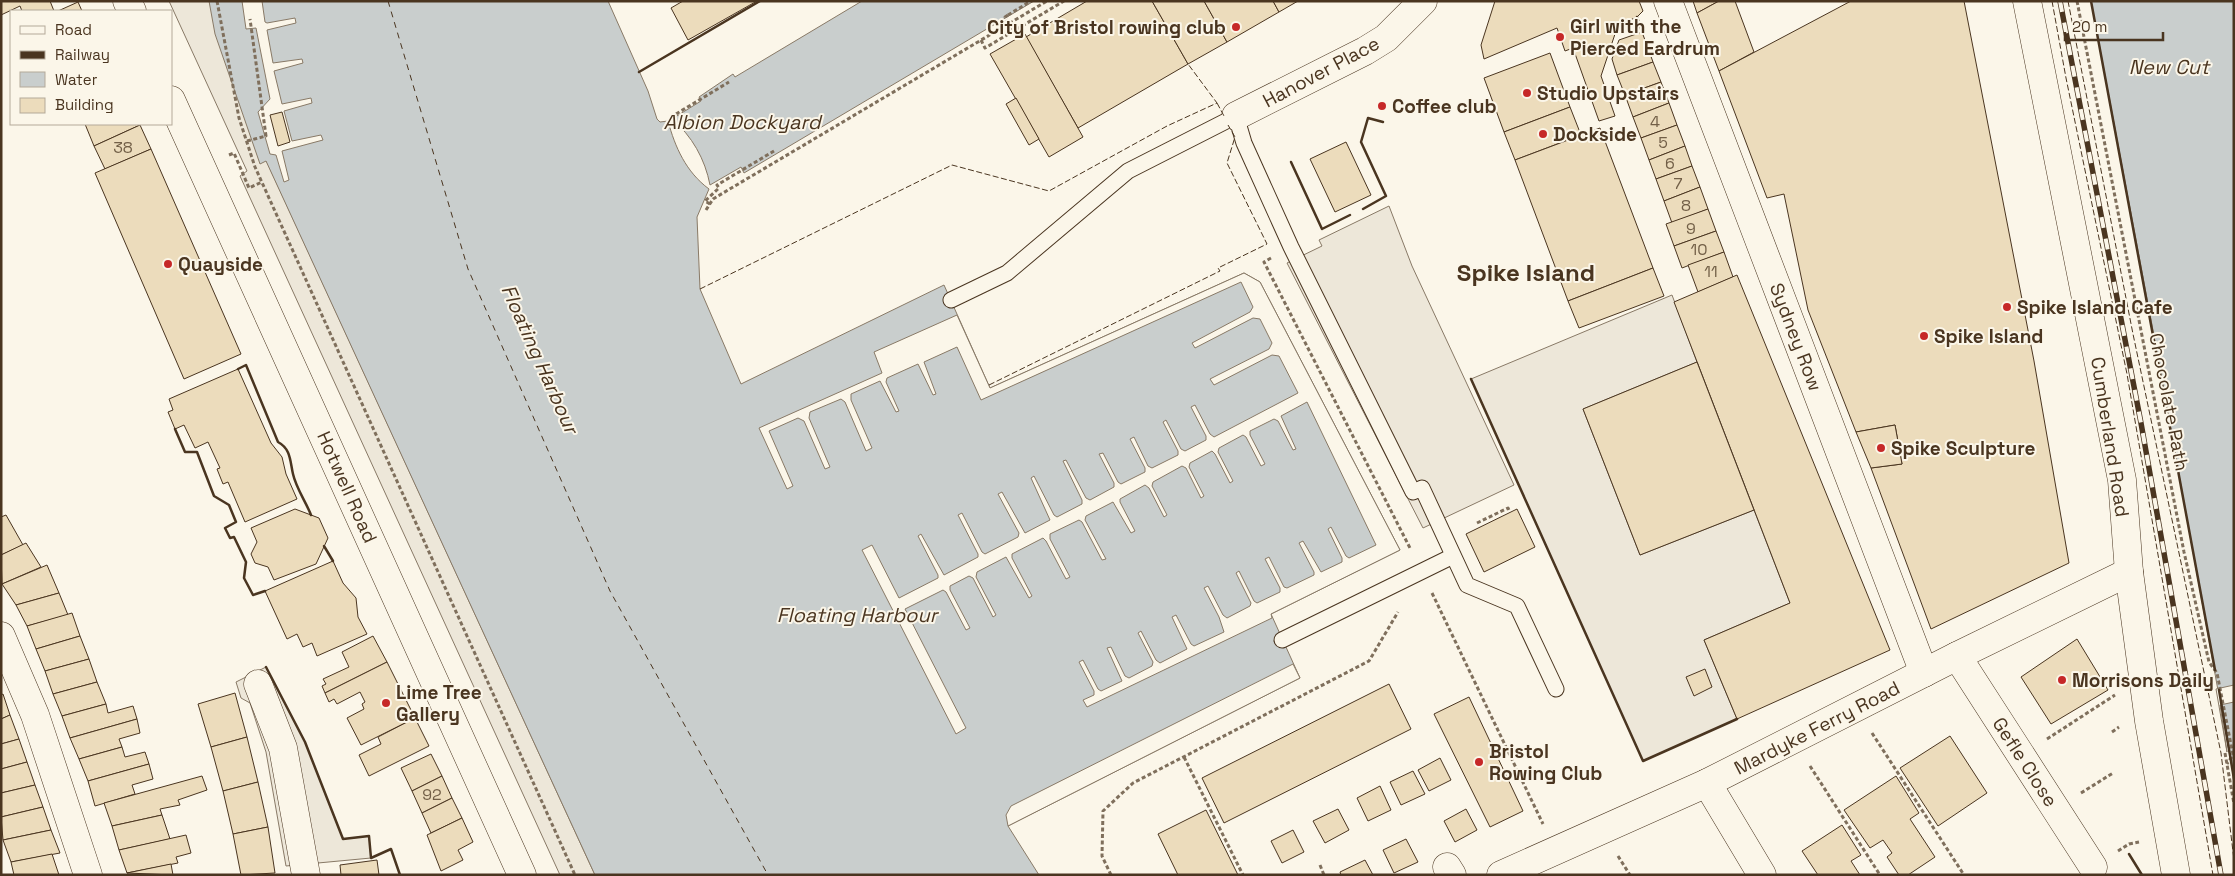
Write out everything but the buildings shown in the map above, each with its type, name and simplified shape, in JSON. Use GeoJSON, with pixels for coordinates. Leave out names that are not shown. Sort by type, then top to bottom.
{"type":"FeatureCollection","features":[{"type":"Feature","properties":{"kind":"street","name":"Hanover Place"},"geometry":{"type":"LineString","coordinates":[[1236,116],[1365,52],[1386,38],[1423,1]]}},
{"type":"Feature","properties":{"kind":"street","name":"Sydney Row"},"geometry":{"type":"LineString","coordinates":[[1668,1],[1924,673]]}},
{"type":"Feature","properties":{"kind":"street","name":"Cumberland Road"},"geometry":{"type":"LineString","coordinates":[[2027,1],[2122,480],[2129,572],[2149,721],[2176,875]]}},
{"type":"Feature","properties":{"kind":"street","name":"Hotwell Road"},"geometry":{"type":"LineString","coordinates":[[172,102],[522,875]]}},
{"type":"Feature","properties":{"kind":"street","name":"Mardyke Ferry Road"},"geometry":{"type":"LineString","coordinates":[[1501,875],[1707,783],[1856,709],[1957,656],[2129,572]]}},
{"type":"Feature","properties":{"kind":"street"},"geometry":{"type":"LineString","coordinates":[[1,636],[35,715],[88,875]]}},
{"type":"Feature","properties":{"kind":"street","name":"Gefle Close"},"geometry":{"type":"LineString","coordinates":[[1957,656],[2093,867]]}},
{"type":"Feature","properties":{"kind":"street"},"geometry":{"type":"LineString","coordinates":[[258,684],[283,748],[306,875]]}},
{"type":"Feature","properties":{"kind":"street"},"geometry":{"type":"LineString","coordinates":[[1707,783],[1762,875]]}},
{"type":"Feature","properties":{"kind":"lane"},"geometry":{"type":"LineString","coordinates":[[951,300],[1007,273],[1128,172],[1236,116],[1244,143],[1291,247],[1413,492],[1422,488],[1467,585],[1516,606],[1556,689]]}},
{"type":"Feature","properties":{"kind":"lane"},"geometry":{"type":"LineString","coordinates":[[1282,640],[1453,556]]}},
{"type":"Feature","properties":{"kind":"path"},"geometry":{"type":"LineString","coordinates":[[217,1],[239,118],[266,191],[575,875]]}},
{"type":"Feature","properties":{"kind":"path"},"geometry":{"type":"LineString","coordinates":[[1014,31],[1005,17],[1031,1]]}},
{"type":"Feature","properties":{"kind":"path"},"geometry":{"type":"LineString","coordinates":[[706,210],[713,199],[981,40],[1039,3],[1047,1]]}},
{"type":"Feature","properties":{"kind":"path"},"geometry":{"type":"LineString","coordinates":[[981,40],[985,48],[1064,1]]}},
{"type":"Feature","properties":{"kind":"path","name":"Chocolate Path"},"geometry":{"type":"LineString","coordinates":[[2077,1],[2184,552],[2209,662],[2217,673],[2233,755],[2228,764],[2234,804]]}},
{"type":"Feature","properties":{"kind":"path"},"geometry":{"type":"LineString","coordinates":[[247,141],[266,136],[250,19]]}},
{"type":"Feature","properties":{"kind":"path"},"geometry":{"type":"LineString","coordinates":[[676,114],[729,82]]}},
{"type":"Feature","properties":{"kind":"path"},"geometry":{"type":"LineString","coordinates":[[723,193],[717,185],[774,151]]}},
{"type":"Feature","properties":{"kind":"path"},"geometry":{"type":"LineString","coordinates":[[710,204],[705,201],[719,188]]}},
{"type":"Feature","properties":{"kind":"path"},"geometry":{"type":"LineString","coordinates":[[1291,247],[1264,262],[1422,571],[1557,851]]}},
{"type":"Feature","properties":{"kind":"path"},"geometry":{"type":"LineString","coordinates":[[1477,523],[1508,508],[1510,512]]}},
{"type":"Feature","properties":{"kind":"path"},"geometry":{"type":"LineString","coordinates":[[1111,875],[1102,856],[1103,811],[1133,783],[1369,661],[1422,571]]}},
{"type":"Feature","properties":{"kind":"path"},"geometry":{"type":"LineString","coordinates":[[2021,755],[2121,691]]}},
{"type":"Feature","properties":{"kind":"path"},"geometry":{"type":"LineString","coordinates":[[1856,709],[1964,875]]}},
{"type":"Feature","properties":{"kind":"path"},"geometry":{"type":"LineString","coordinates":[[1794,740],[1880,875]]}},
{"type":"Feature","properties":{"kind":"path"},"geometry":{"type":"LineString","coordinates":[[2225,753],[2228,764]]}},
{"type":"Feature","properties":{"kind":"path"},"geometry":{"type":"LineString","coordinates":[[1184,757],[1243,875]]}},
{"type":"Feature","properties":{"kind":"path"},"geometry":{"type":"LineString","coordinates":[[2055,809],[2113,773]]}},
{"type":"Feature","properties":{"kind":"path"},"geometry":{"type":"LineString","coordinates":[[2093,867],[2129,844],[2169,837]]}},
{"type":"Feature","properties":{"kind":"path"},"geometry":{"type":"LineString","coordinates":[[1320,866],[1324,875]]}},
{"type":"Feature","properties":{"kind":"shaded area"},"geometry":{"type":"Polygon","coordinates":[[[169,1],[234,1],[266,160],[595,875],[560,875],[240,176],[247,171],[169,1]]]}},
{"type":"Feature","properties":{"kind":"shaded area"},"geometry":{"type":"Polygon","coordinates":[[[1389,206],[1412,266],[1514,485],[1423,528],[1287,263],[1322,246],[1319,240],[1389,206]]]}},
{"type":"Feature","properties":{"kind":"shaded area"},"geometry":{"type":"Polygon","coordinates":[[[1672,295],[1697,362],[1583,409],[1640,555],[1754,510],[1790,603],[1704,640],[1737,719],[1643,761],[1471,379],[1672,295]]]}},
{"type":"Feature","properties":{"kind":"shaded area"},"geometry":{"type":"Polygon","coordinates":[[[266,667],[305,742],[343,839],[369,836],[371,858],[286,866],[266,752],[250,703],[241,698],[236,682],[266,667]]]}},
{"type":"Feature","properties":{"kind":"water","name":"Floating Harbour"},"geometry":{"type":"Polygon","coordinates":[[[209,1],[608,1],[648,91],[657,119],[660,122],[668,121],[682,158],[694,175],[709,189],[697,217],[700,289],[741,384],[944,285],[990,388],[1244,273],[1260,282],[1400,550],[1271,614],[1300,678],[1008,826],[1039,875],[595,875],[266,161],[260,164],[215,34],[209,1]]]}},
{"type":"Feature","properties":{"kind":"water","name":"Albion Dockyard"},"geometry":{"type":"Polygon","coordinates":[[[862,1],[1034,1],[744,173],[741,167],[710,185],[705,166],[697,149],[686,133],[672,119],[701,101],[699,97],[733,74],[735,77],[862,1]]]}},
{"type":"Feature","properties":{"kind":"water","name":"New Cut"},"geometry":{"type":"Polygon","coordinates":[[[2091,1],[2234,1],[2234,779],[2152,325],[2091,1]]]}},
{"type":"Feature","properties":{"kind":"pier"},"geometry":{"type":"Polygon","coordinates":[[[242,1],[262,1],[265,22],[267,23],[295,18],[296,23],[267,30],[273,63],[302,59],[303,63],[274,71],[282,104],[311,98],[312,103],[284,111],[292,141],[321,135],[323,140],[282,151],[289,180],[284,182],[276,155],[270,154],[258,112],[270,99],[256,28],[246,29],[242,1]]]}},
{"type":"Feature","properties":{"kind":"pier"},"geometry":{"type":"Polygon","coordinates":[[[1244,273],[1260,282],[1400,550],[1271,614],[1272,618],[1087,707],[1083,700],[1094,695],[1094,691],[1079,662],[1083,660],[1098,689],[1101,691],[1122,681],[1107,648],[1111,647],[1125,676],[1129,678],[1152,666],[1153,662],[1138,633],[1141,631],[1156,660],[1160,663],[1187,649],[1172,617],[1176,615],[1191,644],[1194,646],[1224,632],[1219,617],[1204,588],[1208,586],[1223,615],[1227,618],[1250,606],[1251,603],[1236,573],[1239,571],[1254,601],[1257,603],[1280,592],[1280,588],[1265,559],[1269,557],[1284,587],[1287,588],[1314,575],[1299,543],[1303,541],[1321,572],[1342,562],[1342,558],[1328,529],[1331,527],[1346,556],[1349,558],[1376,545],[1307,402],[1281,416],[1296,449],[1293,450],[1278,421],[1274,419],[1250,431],[1250,435],[1265,464],[1261,466],[1246,437],[1243,435],[1219,448],[1218,452],[1233,481],[1230,483],[1212,451],[1190,463],[1189,467],[1204,496],[1201,498],[1186,468],[1182,466],[1153,482],[1152,486],[1167,515],[1164,517],[1149,488],[1145,485],[1120,499],[1135,531],[1131,533],[1113,502],[1086,516],[1085,520],[1106,559],[1102,560],[1082,522],[1079,520],[1050,534],[1050,539],[1070,577],[1066,579],[1043,538],[1012,554],[1012,558],[1032,596],[1029,598],[1006,557],[977,572],[976,577],[996,615],[993,617],[973,578],[969,576],[950,586],[950,590],[970,628],[966,630],[946,592],[943,590],[905,609],[966,728],[956,734],[862,550],[872,545],[899,598],[938,578],[918,536],[921,534],[944,575],[978,557],[958,515],[962,513],[982,552],[985,554],[1018,537],[1019,533],[998,494],[1002,492],[1025,533],[1050,520],[1031,478],[1034,476],[1054,515],[1057,517],[1082,504],[1082,500],[1063,461],[1066,460],[1086,498],[1090,500],[1114,487],[1114,483],[1099,454],[1103,453],[1118,482],[1121,484],[1145,472],[1145,468],[1130,439],[1134,437],[1148,466],[1152,468],[1178,455],[1178,451],[1163,422],[1166,420],[1181,449],[1185,451],[1206,440],[1206,436],[1191,407],[1195,405],[1210,434],[1214,437],[1298,393],[1279,356],[1272,355],[1214,385],[1210,379],[1269,349],[1272,343],[1260,319],[1253,318],[1195,348],[1192,343],[1250,312],[1253,307],[1241,282],[981,400],[957,347],[924,362],[936,394],[933,395],[918,364],[887,378],[886,382],[899,411],[896,412],[880,381],[851,394],[851,400],[872,448],[866,451],[845,402],[841,399],[810,412],[809,418],[830,467],[825,469],[804,421],[798,418],[769,431],[793,486],[787,489],[759,428],[882,373],[874,352],[957,315],[990,388],[1244,273]]]}},
{"type":"Feature","properties":{"kind":"pier"},"geometry":{"type":"Polygon","coordinates":[[[1293,664],[1300,678],[1008,826],[1006,815],[1011,806],[1293,664]]]}},
{"type":"Feature","properties":{"kind":"pier"},"geometry":{"type":"Polygon","coordinates":[[[2234,685],[2234,702],[2220,705],[2227,752],[2216,689],[2234,685]]]}},
{"type":"Feature","properties":{"kind":"ferry route"},"geometry":{"type":"LineString","coordinates":[[388,1],[468,269],[610,591],[768,875]]}},
{"type":"Feature","properties":{"kind":"railway"},"geometry":{"type":"LineString","coordinates":[[2060,1],[2141,423],[2221,875]]}},
{"type":"Feature","properties":{"kind":"fence"},"geometry":{"type":"LineString","coordinates":[[2052,1],[2127,374],[2213,875]]}},
{"type":"Feature","properties":{"kind":"fence"},"geometry":{"type":"LineString","coordinates":[[2068,1],[2133,334],[2221,753],[2234,860]]}},
{"type":"Feature","properties":{"kind":"fence"},"geometry":{"type":"LineString","coordinates":[[700,289],[952,165],[1049,191],[1167,126],[1217,103],[1188,64]]}},
{"type":"Feature","properties":{"kind":"fence"},"geometry":{"type":"LineString","coordinates":[[1217,103],[1224,116]]}},
{"type":"Feature","properties":{"kind":"fence"},"geometry":{"type":"LineString","coordinates":[[989,385],[1220,271],[1218,268],[1267,244],[1227,163],[1235,137],[1228,125]]}},
{"type":"Feature","properties":{"kind":"wall"},"geometry":{"type":"LineString","coordinates":[[639,72],[760,1]]}},
{"type":"Feature","properties":{"kind":"wall"},"geometry":{"type":"LineString","coordinates":[[2091,1],[2215,670]]}},
{"type":"Feature","properties":{"kind":"wall"},"geometry":{"type":"LineString","coordinates":[[1637,17],[1642,32]]}},
{"type":"Feature","properties":{"kind":"wall"},"geometry":{"type":"LineString","coordinates":[[1363,209],[1386,196],[1361,142],[1368,118],[1383,122]]}},
{"type":"Feature","properties":{"kind":"wall"},"geometry":{"type":"LineString","coordinates":[[1291,162],[1322,229],[1350,215]]}},
{"type":"Feature","properties":{"kind":"wall"},"geometry":{"type":"LineString","coordinates":[[238,369],[246,365],[278,442],[288,452],[294,479],[311,515]]}},
{"type":"Feature","properties":{"kind":"wall"},"geometry":{"type":"LineString","coordinates":[[1471,379],[1643,761],[1737,719]]}},
{"type":"Feature","properties":{"kind":"wall"},"geometry":{"type":"LineString","coordinates":[[175,429],[185,452],[197,452],[214,496],[229,505],[236,522],[225,528],[230,538],[234,537],[246,562],[244,578],[253,595],[265,591]]}},
{"type":"Feature","properties":{"kind":"wall"},"geometry":{"type":"LineString","coordinates":[[324,546],[333,561]]}},
{"type":"Feature","properties":{"kind":"wall"},"geometry":{"type":"LineString","coordinates":[[266,667],[305,742],[343,839],[369,836],[371,858],[391,849],[400,875]]}},
{"type":"Feature","properties":{"kind":"wall"},"geometry":{"type":"LineString","coordinates":[[2219,690],[2234,779]]}},
{"type":"Feature","properties":{"kind":"wall"},"geometry":{"type":"LineString","coordinates":[[2129,854],[2142,875]]}},
{"type":"Feature","properties":{"kind":"place","name":"City of Bristol rowing club"},"geometry":{"type":"Point","coordinates":[1236,27]}},
{"type":"Feature","properties":{"kind":"place","name":"Girl with the Pierced Eardrum"},"geometry":{"type":"Point","coordinates":[1560,37]}},
{"type":"Feature","properties":{"kind":"place","name":"Studio Upstairs"},"geometry":{"type":"Point","coordinates":[1527,93]}},
{"type":"Feature","properties":{"kind":"place","name":"Coffee club"},"geometry":{"type":"Point","coordinates":[1382,106]}},
{"type":"Feature","properties":{"kind":"place","name":"Dockside"},"geometry":{"type":"Point","coordinates":[1543,134]}},
{"type":"Feature","properties":{"kind":"place","name":"Quayside"},"geometry":{"type":"Point","coordinates":[168,264]}},
{"type":"Feature","properties":{"kind":"place","name":"Spike Island Cafe"},"geometry":{"type":"Point","coordinates":[2007,307]}},
{"type":"Feature","properties":{"kind":"place","name":"Spike Island"},"geometry":{"type":"Point","coordinates":[1924,336]}},
{"type":"Feature","properties":{"kind":"place","name":"Spike Sculpture"},"geometry":{"type":"Point","coordinates":[1881,448]}},
{"type":"Feature","properties":{"kind":"place","name":"Morrisons Daily"},"geometry":{"type":"Point","coordinates":[2062,680]}},
{"type":"Feature","properties":{"kind":"place","name":"Lime Tree Gallery"},"geometry":{"type":"Point","coordinates":[386,703]}},
{"type":"Feature","properties":{"kind":"place","name":"Bristol Rowing Club"},"geometry":{"type":"Point","coordinates":[1479,762]}},
{"type":"Feature","properties":{"kind":"district","name":"Spike Island"},"geometry":{"type":"Point","coordinates":[1526,272]}}]}
